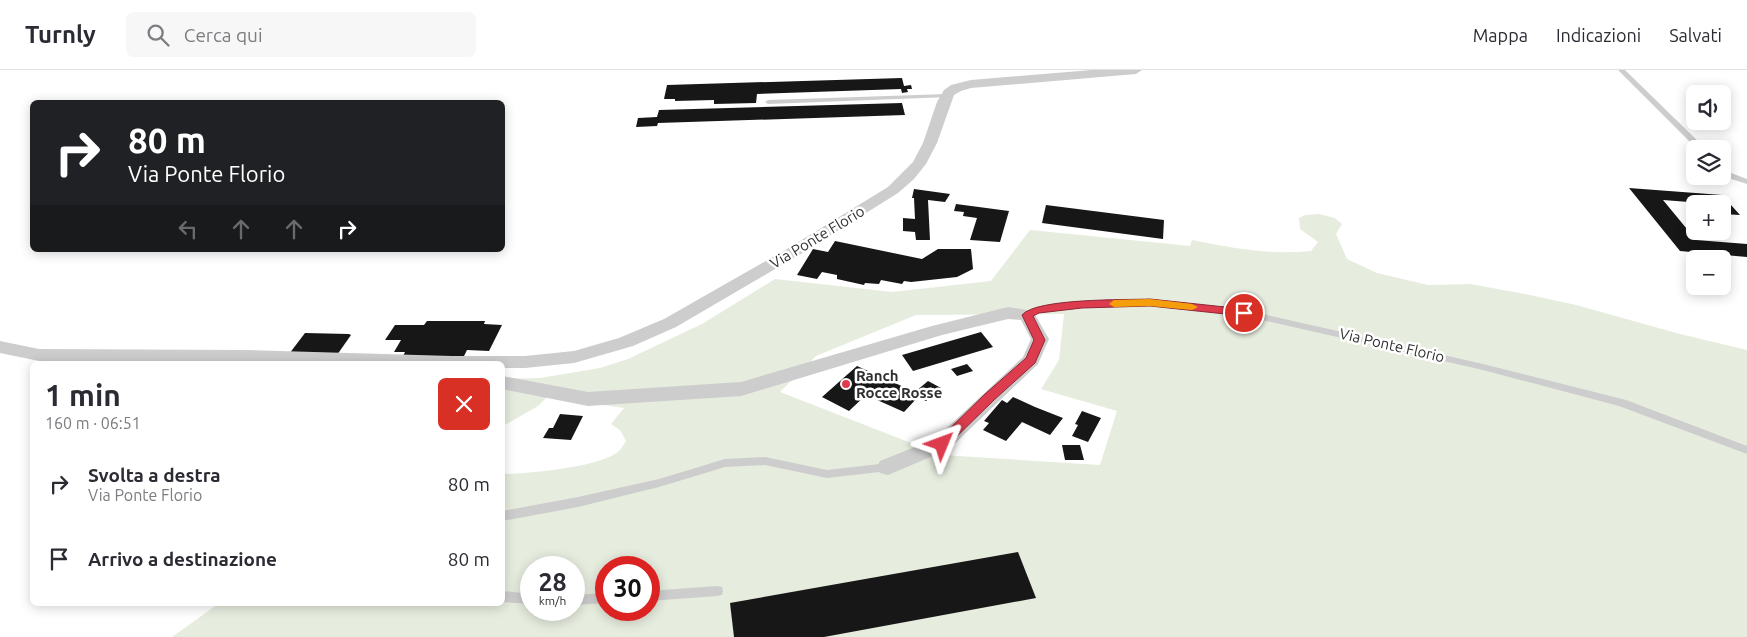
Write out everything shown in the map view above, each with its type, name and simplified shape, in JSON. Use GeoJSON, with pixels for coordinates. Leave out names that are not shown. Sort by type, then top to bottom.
{"type":"FeatureCollection","features":[{"type":"Feature","properties":{"kind":"street"},"geometry":{"type":"LineString","coordinates":[[947,96],[956,88],[971,84],[1136,70]]}},
{"type":"Feature","properties":{"kind":"street","name":"Via Ponte Florio"},"geometry":{"type":"LineString","coordinates":[[505,362],[574,357],[626,342],[670,324],[801,247],[893,190],[909,176],[919,164],[930,143],[947,96]]}},
{"type":"Feature","properties":{"kind":"street","name":"Via Ponte Florio"},"geometry":{"type":"LineString","coordinates":[[505,383],[588,399],[742,389],[938,330],[1008,313],[1027,315]]}},
{"type":"Feature","properties":{"kind":"street"},"geometry":{"type":"LineString","coordinates":[[888,468],[942,444],[1031,360],[1040,340],[1027,315]]}},
{"type":"Feature","properties":{"kind":"street","name":"Via Ponte Florio"},"geometry":{"type":"LineString","coordinates":[[0,347],[39,355],[246,356],[394,361]]}},
{"type":"Feature","properties":{"kind":"lane"},"geometry":{"type":"LineString","coordinates":[[1621,70],[1693,140]]}},
{"type":"Feature","properties":{"kind":"lane"},"geometry":{"type":"LineString","coordinates":[[768,102],[947,96]]}},
{"type":"Feature","properties":{"kind":"lane"},"geometry":{"type":"LineString","coordinates":[[1731,176],[1747,182]]}},
{"type":"Feature","properties":{"kind":"lane","name":"Via Ponte Florio"},"geometry":{"type":"LineString","coordinates":[[1027,315],[1037,310],[1082,304],[1150,302],[1244,313],[1483,367],[1622,403],[1747,450]]}},
{"type":"Feature","properties":{"kind":"lane"},"geometry":{"type":"LineString","coordinates":[[505,515],[596,498],[658,483],[725,463],[765,461],[826,474],[888,468]]}},
{"type":"Feature","properties":{"kind":"lane"},"geometry":{"type":"LineString","coordinates":[[660,595],[717,591]]}},
{"type":"Feature","properties":{"kind":"lane"},"geometry":{"type":"LineString","coordinates":[[505,596],[520,598]]}},
{"type":"Feature","properties":{"kind":"shaded area"},"geometry":{"type":"Polygon","coordinates":[[[1319,214],[1335,218],[1342,224],[1336,234],[1347,259],[1377,273],[1428,285],[1470,284],[1520,293],[1576,305],[1680,334],[1747,350],[1747,637],[172,637],[215,606],[505,606],[505,474],[546,471],[597,461],[610,457],[619,451],[626,441],[620,430],[611,424],[624,408],[547,397],[538,406],[505,425],[505,379],[540,378],[600,368],[628,359],[702,324],[775,279],[892,292],[991,281],[1030,230],[1190,246],[1192,240],[1265,251],[1311,251],[1318,242],[1300,229],[1299,218],[1305,215],[1319,214]],[[1064,314],[916,315],[816,356],[780,392],[942,455],[1100,465],[1117,411],[1041,389],[1059,360],[1064,314]]]}},
{"type":"Feature","properties":{"kind":"building"},"geometry":{"type":"Polygon","coordinates":[[[902,78],[904,86],[911,85],[912,89],[907,89],[908,92],[902,93],[901,89],[757,94],[756,103],[714,104],[714,100],[675,101],[675,99],[664,99],[667,85],[902,78]]]}},
{"type":"Feature","properties":{"kind":"building"},"geometry":{"type":"Polygon","coordinates":[[[902,103],[905,115],[658,123],[657,126],[636,127],[638,118],[657,117],[659,110],[902,103]]]}},
{"type":"Feature","properties":{"kind":"building"},"geometry":{"type":"Polygon","coordinates":[[[1629,188],[1722,195],[1686,195],[1686,202],[1663,200],[1686,228],[1686,240],[1747,244],[1747,257],[1731,256],[1731,250],[1680,251],[1629,188]]]}},
{"type":"Feature","properties":{"kind":"building"},"geometry":{"type":"Polygon","coordinates":[[[914,189],[950,194],[945,202],[928,200],[930,240],[916,240],[915,232],[903,231],[903,218],[915,219],[914,198],[912,198],[914,189]]]}},
{"type":"Feature","properties":{"kind":"building"},"geometry":{"type":"Polygon","coordinates":[[[956,204],[1009,211],[1000,242],[970,240],[977,218],[963,216],[964,212],[954,211],[956,204]]]}},
{"type":"Feature","properties":{"kind":"building"},"geometry":{"type":"Polygon","coordinates":[[[1046,205],[1164,220],[1163,239],[1042,223],[1046,205]]]}},
{"type":"Feature","properties":{"kind":"building"},"geometry":{"type":"Polygon","coordinates":[[[1731,205],[1740,215],[1731,214],[1731,205]]]}},
{"type":"Feature","properties":{"kind":"building"},"geometry":{"type":"Polygon","coordinates":[[[835,241],[922,259],[938,249],[971,249],[973,269],[957,277],[911,282],[904,281],[902,284],[881,280],[879,284],[865,283],[864,285],[837,279],[837,275],[822,272],[817,279],[797,275],[813,249],[828,252],[835,241]]]}},
{"type":"Feature","properties":{"kind":"building"},"geometry":{"type":"Polygon","coordinates":[[[427,321],[485,321],[484,324],[502,325],[489,351],[467,350],[464,356],[403,356],[405,352],[394,352],[401,340],[385,340],[395,325],[424,325],[427,321]]]}},
{"type":"Feature","properties":{"kind":"building"},"geometry":{"type":"Polygon","coordinates":[[[981,332],[993,347],[913,371],[902,355],[981,332]]]}},
{"type":"Feature","properties":{"kind":"building"},"geometry":{"type":"Polygon","coordinates":[[[305,333],[351,335],[337,355],[289,354],[305,333]]]}},
{"type":"Feature","properties":{"kind":"building"},"geometry":{"type":"Polygon","coordinates":[[[967,364],[973,371],[957,376],[951,369],[967,364]]]}},
{"type":"Feature","properties":{"kind":"building"},"geometry":{"type":"Polygon","coordinates":[[[857,366],[915,392],[928,381],[941,388],[926,401],[918,397],[904,412],[866,395],[849,411],[822,397],[857,366]]]}},
{"type":"Feature","properties":{"kind":"building"},"geometry":{"type":"Polygon","coordinates":[[[1013,397],[1063,418],[1050,435],[1022,422],[1006,441],[983,430],[989,423],[984,421],[1002,400],[1007,403],[1013,397]]]}},
{"type":"Feature","properties":{"kind":"building"},"geometry":{"type":"Polygon","coordinates":[[[1082,411],[1101,418],[1088,442],[1072,436],[1078,425],[1075,424],[1082,411]]]}},
{"type":"Feature","properties":{"kind":"building"},"geometry":{"type":"Polygon","coordinates":[[[560,414],[583,416],[571,440],[543,438],[549,428],[553,428],[560,414]]]}},
{"type":"Feature","properties":{"kind":"building"},"geometry":{"type":"Polygon","coordinates":[[[1062,445],[1080,445],[1084,460],[1065,460],[1062,445]]]}},
{"type":"Feature","properties":{"kind":"building"},"geometry":{"type":"Polygon","coordinates":[[[1018,552],[1036,598],[824,637],[734,637],[730,603],[1018,552]]]}},
{"type":"Feature","properties":{"kind":"slow traffic"},"geometry":{"type":"LineString","coordinates":[[1114,304],[1150,302],[1192,307]]}},
{"type":"Feature","properties":{"kind":"place","name":"Ranch Rocce Rosse"},"geometry":{"type":"Point","coordinates":[846,384]}},
{"type":"Feature","properties":{"kind":"route"},"geometry":{"type":"LineString","coordinates":[[942,444],[1031,360],[1040,340],[1027,315],[1037,310],[1082,304],[1150,302],[1244,313]]}}]}
